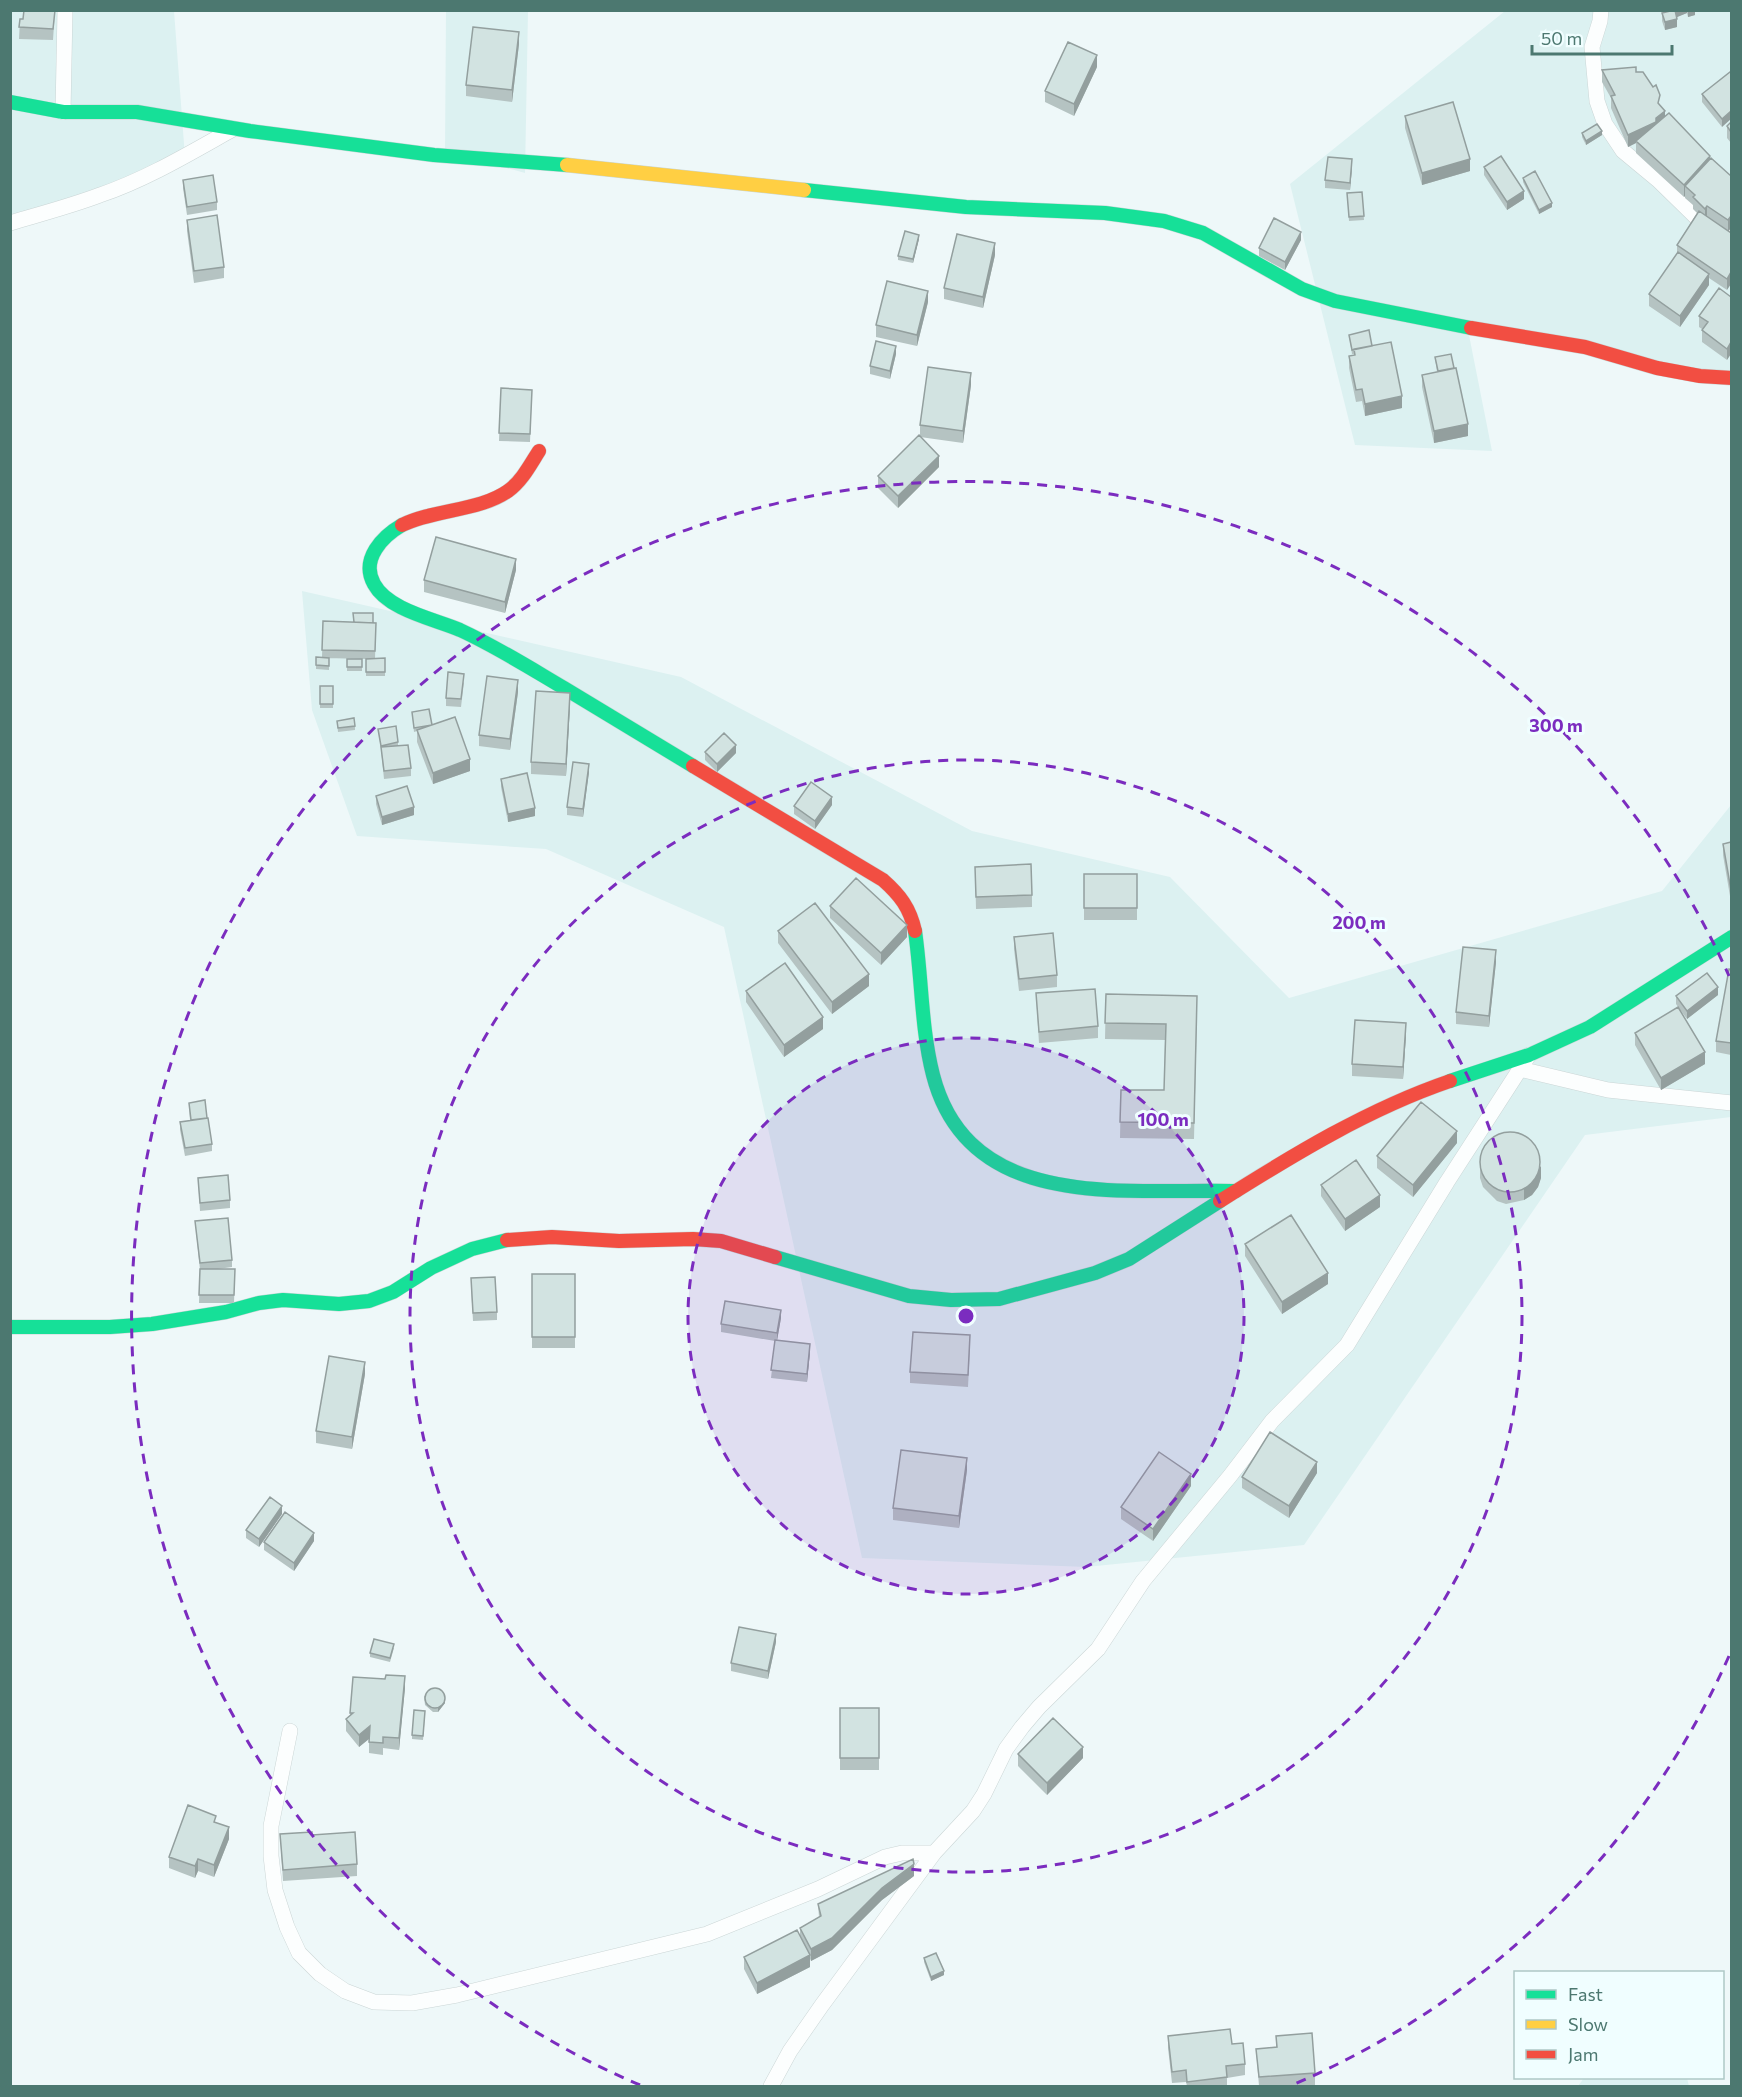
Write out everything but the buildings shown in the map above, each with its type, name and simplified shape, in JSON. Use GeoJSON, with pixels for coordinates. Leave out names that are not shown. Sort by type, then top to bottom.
{"type":"FeatureCollection","features":[{"type":"Feature","properties":{"kind":"street"},"geometry":{"type":"LineString","coordinates":[[63,112],[65,10]]}},
{"type":"Feature","properties":{"kind":"street"},"geometry":{"type":"LineString","coordinates":[[1601,10],[1592,47],[1597,100],[1605,124],[1623,151],[1658,180],[1700,221],[1731,237]]}},
{"type":"Feature","properties":{"kind":"street"},"geometry":{"type":"LineString","coordinates":[[10,102],[63,112],[137,112],[233,129],[434,155],[617,169],[966,207],[1105,213],[1164,221],[1203,233],[1302,290],[1335,301],[1431,321],[1586,347],[1657,368],[1700,376],[1731,378]]}},
{"type":"Feature","properties":{"kind":"street"},"geometry":{"type":"LineString","coordinates":[[10,223],[101,195],[128,184],[233,129]]}},
{"type":"Feature","properties":{"kind":"street"},"geometry":{"type":"LineString","coordinates":[[539,451],[519,483],[502,494],[482,502],[432,512],[415,518],[396,528],[381,540],[370,561],[369,571],[371,582],[379,592],[391,602],[465,631],[495,646],[883,880],[897,891],[906,902],[915,932],[928,1049],[936,1084],[946,1110],[960,1132],[996,1163],[1018,1175],[1055,1186],[1096,1189],[1236,1191]]}},
{"type":"Feature","properties":{"kind":"street"},"geometry":{"type":"LineString","coordinates":[[10,1327],[110,1327],[152,1324],[283,1300],[339,1304],[362,1302],[393,1292],[431,1268],[472,1249],[493,1242],[519,1238],[552,1237],[619,1241],[681,1239],[721,1241],[909,1296],[951,1300],[999,1299],[1095,1273],[1129,1259],[1236,1191],[1369,1115],[1421,1091],[1529,1055],[1590,1027],[1731,937]]}},
{"type":"Feature","properties":{"kind":"street"},"geometry":{"type":"LineString","coordinates":[[771,2086],[790,2051],[822,2005],[934,1853],[973,1811],[1006,1749],[1022,1727],[1098,1649],[1143,1581],[1272,1422],[1347,1346],[1447,1182],[1529,1055]]}},
{"type":"Feature","properties":{"kind":"street"},"geometry":{"type":"LineString","coordinates":[[1521,1069],[1608,1090],[1731,1103]]}},
{"type":"Feature","properties":{"kind":"street"},"geometry":{"type":"LineString","coordinates":[[290,1731],[271,1826],[271,1856],[275,1890],[287,1927],[299,1953],[320,1974],[345,1991],[374,2002],[412,2003],[457,1995],[708,1934],[818,1889],[877,1860],[902,1853],[934,1853]]}},
{"type":"Feature","properties":{"kind":"shaded area"},"geometry":{"type":"Polygon","coordinates":[[[11,11],[174,11],[185,157],[11,228],[11,11]]]}},
{"type":"Feature","properties":{"kind":"shaded area"},"geometry":{"type":"Polygon","coordinates":[[[446,11],[528,11],[525,173],[445,151],[446,11]]]}},
{"type":"Feature","properties":{"kind":"shaded area"},"geometry":{"type":"Polygon","coordinates":[[[1505,11],[1731,11],[1731,385],[1468,330],[1492,451],[1355,445],[1290,184],[1505,11]]]}},
{"type":"Feature","properties":{"kind":"shaded area"},"geometry":{"type":"Polygon","coordinates":[[[302,591],[681,677],[972,831],[1170,877],[1289,998],[1662,891],[1731,805],[1731,1117],[1585,1135],[1304,1545],[1086,1567],[862,1558],[724,927],[546,849],[357,836],[312,710],[302,591]]]}},
{"type":"Feature","properties":{"kind":"shaded area"},"geometry":{"type":"Polygon","coordinates":[[[1583,2079],[1687,2079],[1689,2086],[1578,2086],[1583,2079]]]}},
{"type":"Feature","properties":{"kind":"traffic: fast"},"geometry":{"type":"LineString","coordinates":[[10,102],[63,112],[137,112],[250,131],[434,155],[567,165]]}},
{"type":"Feature","properties":{"kind":"traffic: fast"},"geometry":{"type":"LineString","coordinates":[[804,190],[966,207],[1105,213],[1164,221],[1203,233],[1302,289],[1335,301],[1471,328]]}},
{"type":"Feature","properties":{"kind":"traffic: fast"},"geometry":{"type":"LineString","coordinates":[[402,525],[381,542],[372,557],[370,566],[370,575],[374,584],[390,601],[412,613],[460,630],[500,651],[693,766]]}},
{"type":"Feature","properties":{"kind":"traffic: fast"},"geometry":{"type":"LineString","coordinates":[[915,931],[926,1039],[933,1075],[952,1120],[980,1151],[1016,1172],[1057,1184],[1102,1190],[1236,1191]]}},
{"type":"Feature","properties":{"kind":"traffic: fast"},"geometry":{"type":"LineString","coordinates":[[1450,1081],[1529,1055],[1590,1027],[1732,937]]}},
{"type":"Feature","properties":{"kind":"traffic: fast"},"geometry":{"type":"LineString","coordinates":[[775,1257],[909,1296],[951,1300],[999,1299],[1095,1273],[1129,1259],[1220,1201]]}},
{"type":"Feature","properties":{"kind":"traffic: fast"},"geometry":{"type":"LineString","coordinates":[[10,1327],[110,1327],[152,1324],[283,1300],[339,1304],[369,1301],[393,1292],[431,1268],[472,1249],[507,1240]]}},
{"type":"Feature","properties":{"kind":"traffic: slow"},"geometry":{"type":"LineString","coordinates":[[567,165],[804,190]]}},
{"type":"Feature","properties":{"kind":"traffic: jam"},"geometry":{"type":"LineString","coordinates":[[1471,328],[1585,347],[1657,368],[1700,376],[1732,378]]}},
{"type":"Feature","properties":{"kind":"traffic: jam"},"geometry":{"type":"LineString","coordinates":[[402,525],[497,498],[517,482],[539,451]]}},
{"type":"Feature","properties":{"kind":"traffic: jam"},"geometry":{"type":"LineString","coordinates":[[693,766],[883,880],[903,902],[915,931]]}},
{"type":"Feature","properties":{"kind":"traffic: jam"},"geometry":{"type":"LineString","coordinates":[[1220,1201],[1303,1150],[1360,1119],[1450,1081]]}},
{"type":"Feature","properties":{"kind":"traffic: jam"},"geometry":{"type":"LineString","coordinates":[[507,1240],[552,1237],[619,1241],[693,1239],[721,1241],[775,1257]]}}]}
